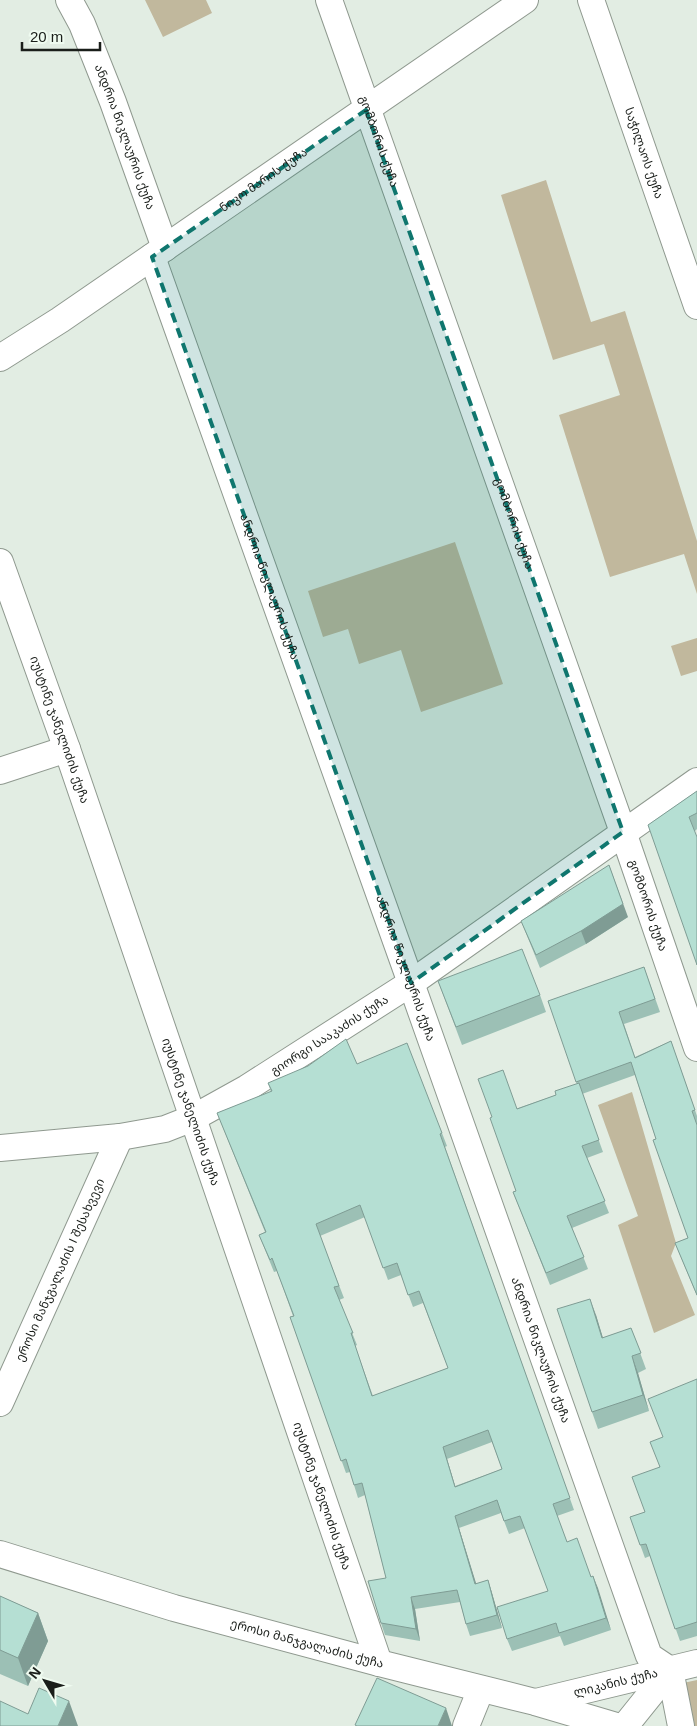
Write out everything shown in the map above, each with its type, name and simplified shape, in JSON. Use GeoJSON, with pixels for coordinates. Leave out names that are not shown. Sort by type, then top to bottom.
{"type":"FeatureCollection","features":[{"type":"Feature","properties":{"kind":"street","name":"ანდრია წიკლაურის ქუჩა"},"geometry":{"type":"LineString","coordinates":[[69,0],[82,24],[113,102],[158,252],[411,983],[649,1656],[670,1670]]}},
{"type":"Feature","properties":{"kind":"street","name":"გომბორის ქუჩა"},"geometry":{"type":"LineString","coordinates":[[329,0],[366,110],[623,832],[697,1048]]}},
{"type":"Feature","properties":{"kind":"street","name":"ნიკო მარის ქუჩა"},"geometry":{"type":"LineString","coordinates":[[0,358],[60,320],[525,0]]}},
{"type":"Feature","properties":{"kind":"street","name":"საჭილაოს ქუჩა"},"geometry":{"type":"LineString","coordinates":[[591,0],[697,306]]}},
{"type":"Feature","properties":{"kind":"street","name":"იუსტინე ჯანელიძის ქუჩა"},"geometry":{"type":"LineString","coordinates":[[0,562],[67,749],[379,1663]]}},
{"type":"Feature","properties":{"kind":"street"},"geometry":{"type":"LineString","coordinates":[[0,771],[67,749]]}},
{"type":"Feature","properties":{"kind":"street","name":"გიორგი სააკაძის ქუჩა"},"geometry":{"type":"LineString","coordinates":[[0,1148],[120,1137],[165,1129],[193,1118],[247,1088],[411,983],[697,781]]}},
{"type":"Feature","properties":{"kind":"street","name":"ეროსი მანჯგალაძის I შესახვევი"},"geometry":{"type":"LineString","coordinates":[[0,1402],[120,1137]]}},
{"type":"Feature","properties":{"kind":"street","name":"ეროსი მანჯგალაძის ქუჩა"},"geometry":{"type":"LineString","coordinates":[[0,1554],[174,1608],[379,1663],[535,1702],[616,1725]]}},
{"type":"Feature","properties":{"kind":"street","name":"ლიკანის ქუჩა"},"geometry":{"type":"LineString","coordinates":[[535,1702],[697,1663]]}},
{"type":"Feature","properties":{"kind":"street"},"geometry":{"type":"LineString","coordinates":[[616,1725],[670,1670]]}},
{"type":"Feature","properties":{"kind":"street"},"geometry":{"type":"LineString","coordinates":[[670,1670],[681,1726]]}},
{"type":"Feature","properties":{"kind":"street"},"geometry":{"type":"LineString","coordinates":[[616,1725],[610,1699],[622,1682]]}},
{"type":"Feature","properties":{"kind":"street"},"geometry":{"type":"LineString","coordinates":[[466,1726],[481,1689]]}},
{"type":"Feature","properties":{"kind":"highlighted area"},"geometry":{"type":"Polygon","coordinates":[[[366,110],[623,832],[411,983],[152,257],[366,110]]]}},
{"type":"Feature","properties":{"kind":"shaded area"},"geometry":{"type":"Polygon","coordinates":[[[145,0],[206,0],[212,13],[163,37],[145,0]]]}},
{"type":"Feature","properties":{"kind":"shaded area"},"geometry":{"type":"Polygon","coordinates":[[[546,180],[591,322],[625,311],[697,541],[697,594],[684,554],[610,577],[559,415],[620,395],[604,344],[553,360],[501,195],[546,180]]]}},
{"type":"Feature","properties":{"kind":"shaded area"},"geometry":{"type":"Polygon","coordinates":[[[455,542],[503,684],[421,712],[401,650],[359,664],[348,629],[323,637],[308,591],[455,542]]]}},
{"type":"Feature","properties":{"kind":"shaded area"},"geometry":{"type":"Polygon","coordinates":[[[697,638],[697,671],[681,676],[671,646],[697,638]]]}},
{"type":"Feature","properties":{"kind":"shaded area"},"geometry":{"type":"Polygon","coordinates":[[[632,1092],[676,1243],[671,1256],[695,1315],[654,1333],[618,1225],[638,1216],[598,1105],[632,1092]]]}},
{"type":"Feature","properties":{"kind":"shaded area"},"geometry":{"type":"Polygon","coordinates":[[[697,1680],[697,1726],[692,1726],[683,1683],[697,1680]]]}},
{"type":"Feature","properties":{"kind":"building"},"geometry":{"type":"Polygon","coordinates":[[[697,791],[697,813],[689,817],[697,837],[697,965],[648,825],[697,791]]]}},
{"type":"Feature","properties":{"kind":"building"},"geometry":{"type":"Polygon","coordinates":[[[609,865],[623,904],[581,931],[536,955],[521,921],[609,865]]]}},
{"type":"Feature","properties":{"kind":"building"},"geometry":{"type":"Polygon","coordinates":[[[522,949],[540,995],[456,1027],[438,981],[522,949]]]}},
{"type":"Feature","properties":{"kind":"building"},"geometry":{"type":"Polygon","coordinates":[[[644,967],[655,999],[619,1012],[635,1058],[671,1041],[695,1110],[692,1111],[697,1125],[697,1295],[675,1243],[688,1238],[653,1140],[656,1139],[631,1062],[576,1082],[548,1001],[644,967]]]}},
{"type":"Feature","properties":{"kind":"building"},"geometry":{"type":"Polygon","coordinates":[[[346,1039],[357,1064],[407,1043],[442,1133],[440,1134],[570,1498],[553,1504],[567,1542],[577,1538],[591,1577],[593,1576],[606,1618],[559,1633],[556,1623],[507,1639],[497,1607],[548,1591],[520,1516],[504,1521],[497,1500],[455,1516],[475,1584],[488,1580],[497,1615],[466,1624],[457,1590],[411,1597],[416,1629],[381,1623],[368,1581],[386,1578],[362,1483],[354,1485],[346,1459],[341,1461],[290,1317],[294,1316],[272,1258],[270,1260],[259,1235],[266,1232],[217,1113],[272,1091],[268,1083],[308,1066],[346,1039]],[[360,1205],[316,1224],[339,1286],[334,1287],[353,1333],[351,1333],[372,1396],[448,1368],[419,1291],[408,1295],[397,1263],[383,1268],[360,1205]],[[488,1430],[443,1447],[455,1487],[502,1469],[488,1430]]]}},
{"type":"Feature","properties":{"kind":"building"},"geometry":{"type":"Polygon","coordinates":[[[503,1070],[517,1109],[556,1095],[555,1091],[579,1083],[599,1140],[582,1146],[605,1201],[567,1216],[584,1257],[546,1273],[513,1192],[516,1191],[478,1079],[503,1070]]]}},
{"type":"Feature","properties":{"kind":"building"},"geometry":{"type":"Polygon","coordinates":[[[590,1299],[602,1338],[631,1328],[641,1353],[632,1356],[643,1395],[592,1412],[557,1309],[590,1299]]]}},
{"type":"Feature","properties":{"kind":"building"},"geometry":{"type":"Polygon","coordinates":[[[697,1379],[697,1622],[675,1629],[646,1544],[640,1545],[630,1517],[645,1512],[632,1477],[660,1467],[650,1442],[663,1437],[648,1399],[697,1379]]]}},
{"type":"Feature","properties":{"kind":"building"},"geometry":{"type":"Polygon","coordinates":[[[0,1596],[38,1613],[18,1658],[0,1650],[0,1596]]]}},
{"type":"Feature","properties":{"kind":"building"},"geometry":{"type":"Polygon","coordinates":[[[377,1678],[446,1708],[438,1726],[355,1725],[377,1678]]]}},
{"type":"Feature","properties":{"kind":"building"},"geometry":{"type":"Polygon","coordinates":[[[39,1688],[69,1701],[58,1726],[0,1726],[0,1701],[28,1714],[39,1688]]]}}]}
